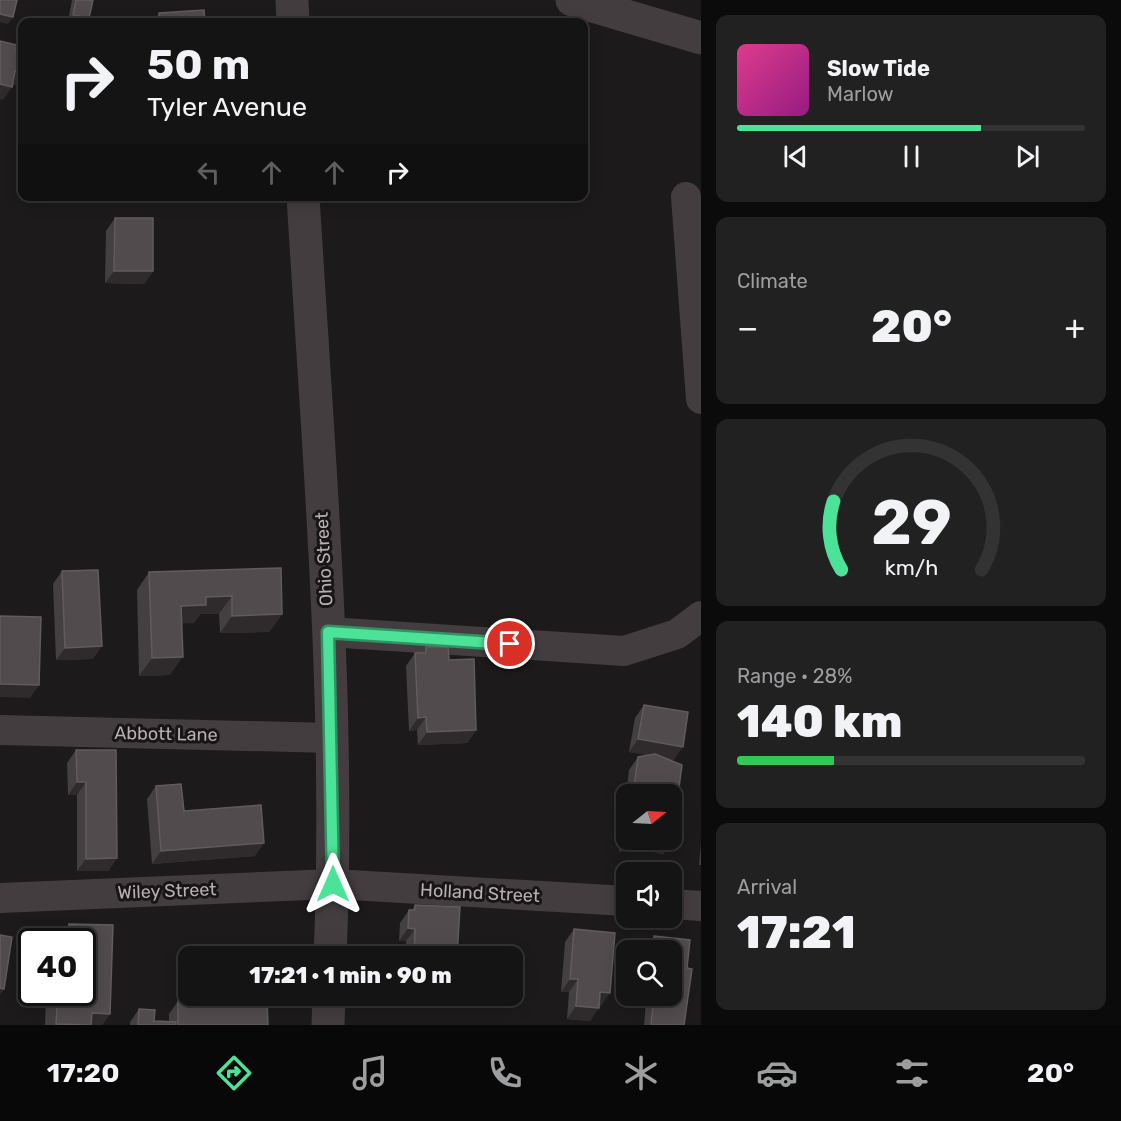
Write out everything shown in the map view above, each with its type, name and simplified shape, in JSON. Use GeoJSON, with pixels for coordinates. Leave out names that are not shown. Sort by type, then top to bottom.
{"type":"FeatureCollection","features":[{"type":"Feature","properties":{"kind":"street"},"geometry":{"type":"LineString","coordinates":[[292,0],[293,18]]}},
{"type":"Feature","properties":{"kind":"street"},"geometry":{"type":"LineString","coordinates":[[572,0],[701,38]]}},
{"type":"Feature","properties":{"kind":"street"},"geometry":{"type":"LineString","coordinates":[[686,197],[701,399]]}},
{"type":"Feature","properties":{"kind":"street","name":"Ohio Street"},"geometry":{"type":"LineString","coordinates":[[303,201],[332,738],[333,884],[330,946]]}},
{"type":"Feature","properties":{"kind":"street"},"geometry":{"type":"LineString","coordinates":[[328,632],[624,651],[677,634],[701,616]]}},
{"type":"Feature","properties":{"kind":"street","name":"Abbott Lane"},"geometry":{"type":"LineString","coordinates":[[0,730],[332,738]]}},
{"type":"Feature","properties":{"kind":"street","name":"Wiley Street"},"geometry":{"type":"LineString","coordinates":[[0,898],[333,884]]}},
{"type":"Feature","properties":{"kind":"street","name":"Holland Street"},"geometry":{"type":"LineString","coordinates":[[333,884],[616,901]]}},
{"type":"Feature","properties":{"kind":"street"},"geometry":{"type":"LineString","coordinates":[[682,905],[701,906]]}},
{"type":"Feature","properties":{"kind":"street"},"geometry":{"type":"LineString","coordinates":[[328,1025],[329,1006]]}},
{"type":"Feature","properties":{"kind":"building"},"geometry":{"type":"Polygon","coordinates":[[[0,0],[17,0],[13,17],[0,14],[0,0]]]}},
{"type":"Feature","properties":{"kind":"building"},"geometry":{"type":"Polygon","coordinates":[[[76,0],[93,0],[89,18],[73,15],[76,0]]]}},
{"type":"Feature","properties":{"kind":"building"},"geometry":{"type":"Polygon","coordinates":[[[204,10],[205,18],[160,18],[159,13],[204,10]]]}},
{"type":"Feature","properties":{"kind":"building"},"geometry":{"type":"Polygon","coordinates":[[[0,41],[17,45],[18,72],[15,71],[12,87],[0,84],[0,41]]]}},
{"type":"Feature","properties":{"kind":"building"},"geometry":{"type":"Polygon","coordinates":[[[115,218],[153,218],[153,271],[114,271],[115,218]]]}},
{"type":"Feature","properties":{"kind":"building"},"geometry":{"type":"Polygon","coordinates":[[[281,568],[282,614],[232,616],[232,596],[206,597],[206,605],[181,606],[183,657],[152,658],[149,572],[281,568]]]}},
{"type":"Feature","properties":{"kind":"building"},"geometry":{"type":"Polygon","coordinates":[[[98,570],[102,646],[65,648],[62,571],[98,570]]]}},
{"type":"Feature","properties":{"kind":"building"},"geometry":{"type":"Polygon","coordinates":[[[0,616],[41,617],[39,685],[0,684],[0,616]]]}},
{"type":"Feature","properties":{"kind":"building"},"geometry":{"type":"Polygon","coordinates":[[[426,647],[448,647],[449,660],[474,659],[476,730],[427,732],[426,717],[418,718],[415,653],[426,653],[426,647]]]}},
{"type":"Feature","properties":{"kind":"building"},"geometry":{"type":"Polygon","coordinates":[[[644,705],[688,712],[683,747],[638,739],[644,705]]]}},
{"type":"Feature","properties":{"kind":"building"},"geometry":{"type":"Polygon","coordinates":[[[76,750],[116,750],[117,858],[86,859],[86,782],[77,782],[76,750]]]}},
{"type":"Feature","properties":{"kind":"building"},"geometry":{"type":"Polygon","coordinates":[[[655,754],[682,765],[679,784],[634,784],[638,757],[655,754]]]}},
{"type":"Feature","properties":{"kind":"building"},"geometry":{"type":"Polygon","coordinates":[[[181,784],[184,811],[261,805],[264,843],[161,851],[156,786],[181,784]]]}},
{"type":"Feature","properties":{"kind":"building"},"geometry":{"type":"Polygon","coordinates":[[[415,905],[460,907],[458,946],[414,946],[415,929],[408,928],[409,910],[415,910],[415,905]]]}},
{"type":"Feature","properties":{"kind":"building"},"geometry":{"type":"Polygon","coordinates":[[[69,924],[113,925],[110,1014],[92,1013],[91,1025],[56,1024],[57,1006],[96,1006],[96,928],[69,928],[69,924]]]}},
{"type":"Feature","properties":{"kind":"building"},"geometry":{"type":"Polygon","coordinates":[[[574,929],[615,933],[610,993],[600,992],[599,1008],[576,1006],[578,979],[570,979],[574,929]]]}},
{"type":"Feature","properties":{"kind":"building"},"geometry":{"type":"Polygon","coordinates":[[[0,935],[12,937],[4,989],[0,988],[0,935]]]}},
{"type":"Feature","properties":{"kind":"building"},"geometry":{"type":"Polygon","coordinates":[[[654,936],[690,940],[687,968],[692,969],[684,1025],[651,1025],[653,1006],[682,1006],[682,940],[654,940],[654,936]]]}},
{"type":"Feature","properties":{"kind":"building"},"geometry":{"type":"Polygon","coordinates":[[[178,1006],[267,1006],[268,1025],[178,1025],[178,1006]]]}},
{"type":"Feature","properties":{"kind":"building"},"geometry":{"type":"Polygon","coordinates":[[[139,1009],[155,1010],[154,1021],[176,1022],[175,1025],[138,1025],[139,1009]]]}},
{"type":"Feature","properties":{"kind":"route"},"geometry":{"type":"LineString","coordinates":[[333,884],[332,738],[328,632],[510,644]]}}]}
